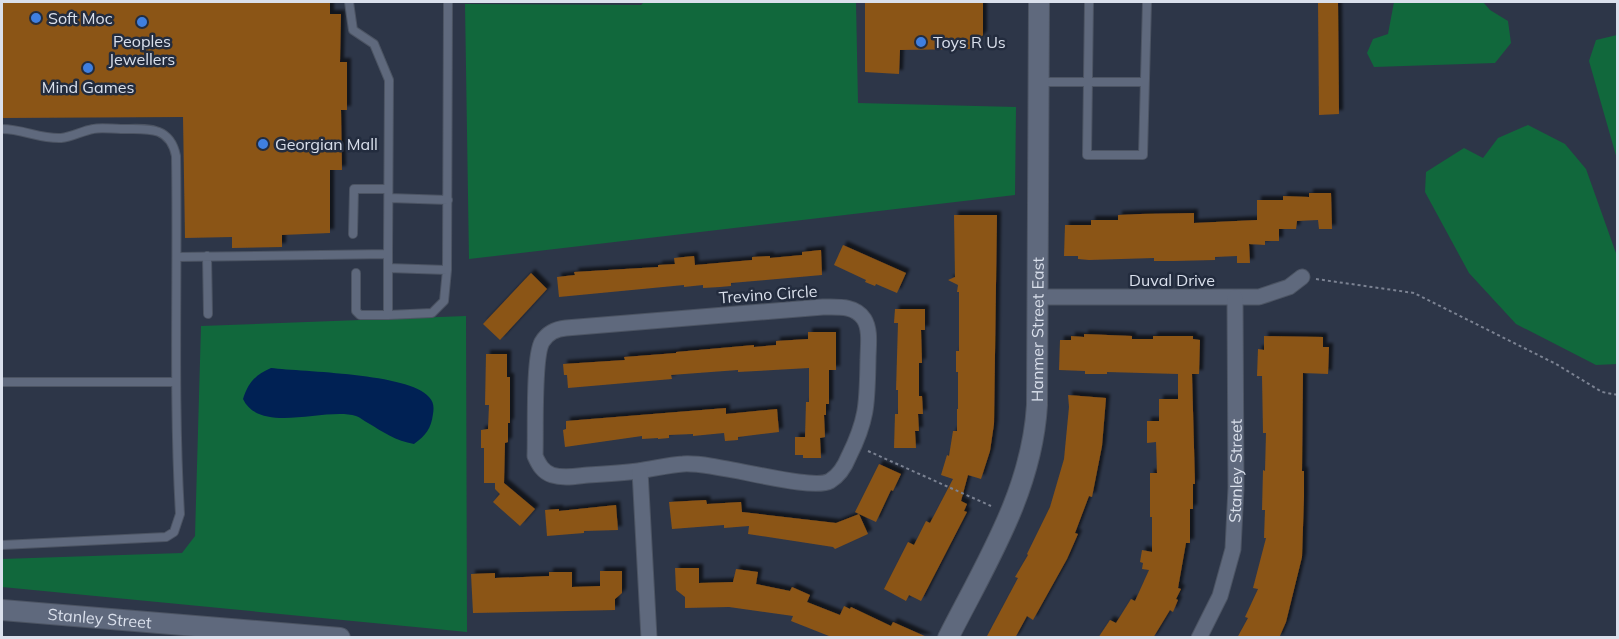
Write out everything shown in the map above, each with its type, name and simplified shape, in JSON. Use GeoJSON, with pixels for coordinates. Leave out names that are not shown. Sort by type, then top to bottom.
{"type":"FeatureCollection","features":[{"type":"Feature","properties":{"kind":"street","name":"Hanmer Street East"},"geometry":{"type":"LineString","coordinates":[[948,638],[1010,515],[1028,467],[1034,438],[1037,405],[1039,2]]}},
{"type":"Feature","properties":{"kind":"street","name":"Duval Drive"},"geometry":{"type":"LineString","coordinates":[[1037,297],[1259,297],[1289,287],[1302,277]]}},
{"type":"Feature","properties":{"kind":"street","name":"Stanley Street"},"geometry":{"type":"LineString","coordinates":[[1199,638],[1220,596],[1233,549],[1236,488],[1235,298]]}},
{"type":"Feature","properties":{"kind":"street","name":"Trevino Circle"},"geometry":{"type":"LineString","coordinates":[[823,307],[848,308],[864,319],[868,337],[867,406],[855,444],[838,476],[824,484],[700,464],[669,465],[640,471],[564,477],[551,475],[542,470],[536,456],[537,360],[542,342],[552,331],[823,307]]}},
{"type":"Feature","properties":{"kind":"street"},"geometry":{"type":"LineString","coordinates":[[640,471],[649,638]]}},
{"type":"Feature","properties":{"kind":"street","name":"Stanley Street"},"geometry":{"type":"LineString","coordinates":[[2,610],[340,638]]}},
{"type":"Feature","properties":{"kind":"lane"},"geometry":{"type":"LineString","coordinates":[[349,2],[353,30],[374,44],[389,80],[388,315]]}},
{"type":"Feature","properties":{"kind":"lane"},"geometry":{"type":"LineString","coordinates":[[356,273],[356,311],[360,315],[432,313],[444,301],[448,200],[448,2]]}},
{"type":"Feature","properties":{"kind":"lane"},"geometry":{"type":"LineString","coordinates":[[1089,2],[1086,155],[1143,155],[1147,2]]}},
{"type":"Feature","properties":{"kind":"lane"},"geometry":{"type":"LineString","coordinates":[[1038,82],[1144,82]]}},
{"type":"Feature","properties":{"kind":"lane"},"geometry":{"type":"LineString","coordinates":[[2,129],[15,129],[60,138],[94,128],[156,130],[164,134],[174,145],[177,257],[175,382],[180,514],[174,532],[166,537],[155,539],[2,544]]}},
{"type":"Feature","properties":{"kind":"lane"},"geometry":{"type":"LineString","coordinates":[[353,234],[354,189],[448,200]]}},
{"type":"Feature","properties":{"kind":"lane"},"geometry":{"type":"LineString","coordinates":[[177,257],[388,254]]}},
{"type":"Feature","properties":{"kind":"lane"},"geometry":{"type":"LineString","coordinates":[[207,256],[208,314]]}},
{"type":"Feature","properties":{"kind":"lane"},"geometry":{"type":"LineString","coordinates":[[388,268],[447,270]]}},
{"type":"Feature","properties":{"kind":"lane"},"geometry":{"type":"LineString","coordinates":[[2,382],[175,382]]}},
{"type":"Feature","properties":{"kind":"path"},"geometry":{"type":"LineString","coordinates":[[1302,277],[1414,293],[1556,364],[1602,392],[1617,395]]}},
{"type":"Feature","properties":{"kind":"path"},"geometry":{"type":"LineString","coordinates":[[855,444],[991,506]]}},
{"type":"Feature","properties":{"kind":"green space"},"geometry":{"type":"Polygon","coordinates":[[[644,2],[856,2],[858,103],[1016,107],[1015,195],[469,259],[465,4],[641,5],[644,2]]]}},
{"type":"Feature","properties":{"kind":"green space"},"geometry":{"type":"Polygon","coordinates":[[[1394,2],[1483,2],[1490,10],[1508,21],[1511,43],[1495,63],[1374,67],[1367,53],[1373,39],[1388,34],[1394,2]]]}},
{"type":"Feature","properties":{"kind":"green space"},"geometry":{"type":"Polygon","coordinates":[[[1618,35],[1617,159],[1589,61],[1596,40],[1618,35]]]}},
{"type":"Feature","properties":{"kind":"green space"},"geometry":{"type":"Polygon","coordinates":[[[1528,125],[1565,144],[1586,169],[1617,256],[1617,364],[1596,365],[1516,324],[1469,273],[1425,192],[1426,172],[1464,148],[1483,158],[1498,138],[1528,125]]]}},
{"type":"Feature","properties":{"kind":"green space"},"geometry":{"type":"Polygon","coordinates":[[[466,316],[467,632],[2,587],[2,559],[182,553],[195,536],[201,326],[466,316]]]}},
{"type":"Feature","properties":{"kind":"water"},"geometry":{"type":"Polygon","coordinates":[[[271,368],[379,378],[418,389],[433,403],[431,424],[425,435],[414,444],[390,436],[356,416],[343,414],[278,418],[263,416],[251,410],[243,399],[253,380],[271,368]]]}},
{"type":"Feature","properties":{"kind":"building","name":"Georgian Mall"},"geometry":{"type":"Polygon","coordinates":[[[2,2],[330,2],[330,14],[341,14],[340,62],[347,62],[347,110],[341,110],[342,170],[330,170],[330,233],[282,235],[282,247],[232,248],[232,237],[185,238],[183,117],[2,118],[2,2]]]}},
{"type":"Feature","properties":{"kind":"building","name":"Toys R Us"},"geometry":{"type":"Polygon","coordinates":[[[865,2],[983,2],[983,35],[970,49],[900,50],[899,74],[865,72],[865,2]]]}},
{"type":"Feature","properties":{"kind":"building"},"geometry":{"type":"Polygon","coordinates":[[[1318,2],[1338,2],[1339,114],[1319,115],[1318,2]]]}},
{"type":"Feature","properties":{"kind":"building"},"geometry":{"type":"Polygon","coordinates":[[[1309,193],[1331,193],[1332,229],[1319,229],[1318,220],[1297,221],[1296,229],[1279,229],[1279,241],[1265,241],[1265,245],[1249,244],[1250,263],[1237,263],[1237,256],[1215,257],[1215,260],[1154,261],[1154,258],[1089,260],[1078,259],[1078,256],[1064,256],[1065,225],[1091,225],[1091,220],[1118,220],[1118,215],[1140,214],[1194,213],[1194,223],[1257,220],[1257,200],[1283,200],[1283,196],[1309,197],[1309,193]]]}},
{"type":"Feature","properties":{"kind":"building"},"geometry":{"type":"Polygon","coordinates":[[[954,215],[997,215],[994,424],[990,451],[981,479],[968,475],[961,501],[967,504],[964,511],[967,512],[921,601],[909,595],[906,601],[884,589],[908,542],[914,545],[926,521],[930,523],[953,479],[941,475],[947,455],[949,456],[953,431],[957,431],[956,351],[959,351],[959,292],[957,292],[958,285],[948,280],[955,277],[954,215]]]}},
{"type":"Feature","properties":{"kind":"building"},"geometry":{"type":"Polygon","coordinates":[[[843,245],[906,273],[897,293],[865,282],[866,280],[834,265],[843,245]]]}},
{"type":"Feature","properties":{"kind":"building"},"geometry":{"type":"Polygon","coordinates":[[[821,250],[822,275],[731,283],[731,286],[720,287],[703,288],[703,285],[684,287],[684,285],[559,297],[557,277],[575,275],[574,272],[658,267],[658,265],[675,264],[674,258],[694,256],[695,265],[752,260],[752,257],[802,255],[802,252],[821,250]]]}},
{"type":"Feature","properties":{"kind":"building"},"geometry":{"type":"Polygon","coordinates":[[[531,273],[547,289],[500,340],[483,324],[531,273]]]}},
{"type":"Feature","properties":{"kind":"building"},"geometry":{"type":"Polygon","coordinates":[[[895,309],[925,309],[925,330],[921,330],[922,363],[919,363],[919,396],[922,396],[923,414],[918,414],[919,431],[915,431],[916,448],[894,448],[895,414],[898,414],[898,390],[896,390],[898,323],[894,323],[895,309]]]}},
{"type":"Feature","properties":{"kind":"building"},"geometry":{"type":"Polygon","coordinates":[[[808,332],[836,332],[836,370],[829,370],[829,404],[826,404],[826,415],[824,415],[825,437],[820,438],[821,458],[803,458],[803,455],[795,455],[795,437],[805,437],[806,402],[809,402],[809,368],[671,375],[672,379],[568,388],[567,375],[564,375],[563,364],[625,360],[624,357],[754,345],[754,347],[776,345],[776,341],[808,339],[808,332]]]}},
{"type":"Feature","properties":{"kind":"building"},"geometry":{"type":"Polygon","coordinates":[[[1084,334],[1132,336],[1132,339],[1153,339],[1153,336],[1193,336],[1193,339],[1200,340],[1199,374],[1192,374],[1195,484],[1193,484],[1193,509],[1190,509],[1190,543],[1186,543],[1178,588],[1181,589],[1176,599],[1178,600],[1173,612],[1170,610],[1153,638],[1098,638],[1110,620],[1116,623],[1131,599],[1135,601],[1149,570],[1142,569],[1143,563],[1140,562],[1142,550],[1152,552],[1150,473],[1157,473],[1156,442],[1147,443],[1147,421],[1159,421],[1159,399],[1178,399],[1178,374],[1107,372],[1107,374],[1085,374],[1085,371],[1059,370],[1060,340],[1071,340],[1071,336],[1084,337],[1084,334]]]}},
{"type":"Feature","properties":{"kind":"building"},"geometry":{"type":"Polygon","coordinates":[[[1264,336],[1323,337],[1323,347],[1329,347],[1328,374],[1303,373],[1302,557],[1286,622],[1279,638],[1237,638],[1248,618],[1245,617],[1258,589],[1253,588],[1266,538],[1264,538],[1265,510],[1262,510],[1266,433],[1263,433],[1262,376],[1257,376],[1258,349],[1264,350],[1264,336]]]}},
{"type":"Feature","properties":{"kind":"building"},"geometry":{"type":"Polygon","coordinates":[[[486,354],[507,354],[507,377],[510,377],[510,423],[508,423],[508,442],[505,443],[504,483],[535,509],[520,526],[493,502],[500,494],[495,489],[495,483],[484,483],[484,448],[481,448],[481,430],[488,429],[489,405],[485,405],[486,354]]]}},
{"type":"Feature","properties":{"kind":"building"},"geometry":{"type":"Polygon","coordinates":[[[1068,395],[1106,398],[1102,446],[1092,497],[1089,496],[1075,533],[1078,534],[1067,559],[1033,620],[1027,616],[1015,638],[986,638],[1018,578],[1015,577],[1050,507],[1064,459],[1068,395]]]}},
{"type":"Feature","properties":{"kind":"building"},"geometry":{"type":"Polygon","coordinates":[[[726,408],[726,414],[777,409],[779,432],[738,437],[738,440],[725,441],[724,433],[693,436],[693,434],[669,435],[669,438],[658,439],[642,439],[642,436],[565,447],[563,430],[566,429],[566,421],[726,408]]]}},
{"type":"Feature","properties":{"kind":"building"},"geometry":{"type":"Polygon","coordinates":[[[879,464],[901,474],[876,522],[855,512],[879,464]]]}},
{"type":"Feature","properties":{"kind":"building"},"geometry":{"type":"Polygon","coordinates":[[[706,500],[707,504],[741,502],[742,512],[836,523],[859,514],[868,534],[835,549],[748,534],[749,526],[724,528],[724,525],[672,529],[669,502],[706,500]]]}},
{"type":"Feature","properties":{"kind":"building"},"geometry":{"type":"Polygon","coordinates":[[[616,505],[618,530],[584,531],[584,533],[547,536],[545,510],[559,509],[559,511],[616,505]]]}},
{"type":"Feature","properties":{"kind":"building"},"geometry":{"type":"Polygon","coordinates":[[[675,568],[699,568],[699,583],[733,582],[736,569],[758,572],[756,584],[790,591],[792,587],[810,595],[807,602],[840,615],[844,606],[850,609],[851,607],[891,626],[893,622],[929,638],[834,638],[791,621],[793,616],[729,607],[685,608],[685,597],[676,590],[675,568]]]}},
{"type":"Feature","properties":{"kind":"building"},"geometry":{"type":"Polygon","coordinates":[[[600,571],[622,571],[622,593],[615,599],[615,610],[473,613],[471,574],[495,573],[495,578],[549,576],[549,572],[572,572],[572,587],[600,586],[600,571]]]}},
{"type":"Feature","properties":{"kind":"place","name":"Soft Moc"},"geometry":{"type":"Point","coordinates":[36,18]}},
{"type":"Feature","properties":{"kind":"place","name":"Peoples Jewellers"},"geometry":{"type":"Point","coordinates":[142,22]}},
{"type":"Feature","properties":{"kind":"place","name":"Toys R Us"},"geometry":{"type":"Point","coordinates":[921,42]}},
{"type":"Feature","properties":{"kind":"place","name":"Mind Games"},"geometry":{"type":"Point","coordinates":[88,68]}},
{"type":"Feature","properties":{"kind":"place","name":"Georgian Mall"},"geometry":{"type":"Point","coordinates":[263,144]}}]}
